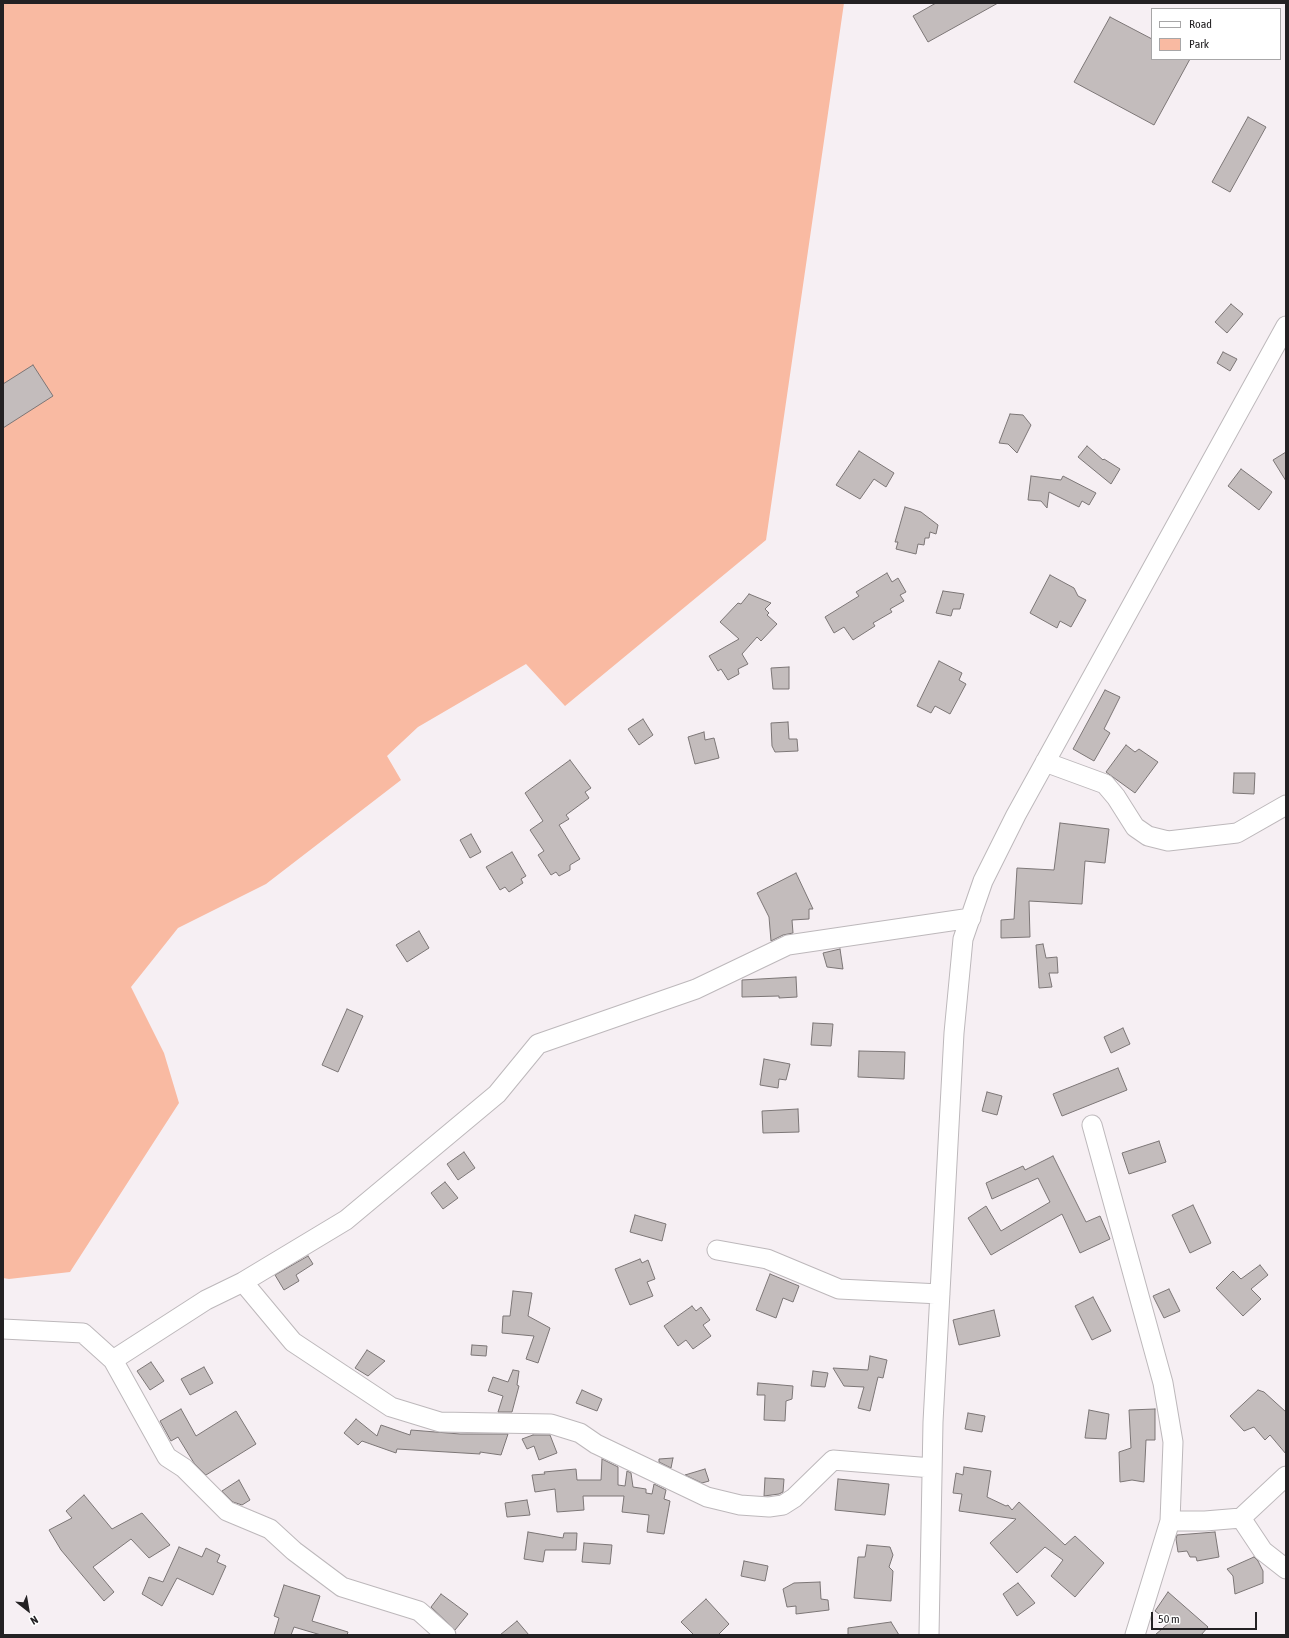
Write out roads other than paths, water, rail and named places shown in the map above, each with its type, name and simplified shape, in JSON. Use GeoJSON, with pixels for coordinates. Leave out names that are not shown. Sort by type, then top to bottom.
{"type":"FeatureCollection","features":[{"type":"Feature","properties":{"kind":"street"},"geometry":{"type":"LineString","coordinates":[[929,1635],[933,1422],[954,1033],[963,939],[983,882],[1016,815],[1286,326]]}},
{"type":"Feature","properties":{"kind":"street"},"geometry":{"type":"LineString","coordinates":[[1045,762],[1105,784],[1116,796],[1135,827],[1148,836],[1168,840],[1237,833],[1286,805]]}},
{"type":"Feature","properties":{"kind":"street"},"geometry":{"type":"LineString","coordinates":[[113,1360],[206,1300],[243,1282],[346,1220],[497,1094],[538,1044],[696,989],[788,945],[971,918]]}},
{"type":"Feature","properties":{"kind":"street"},"geometry":{"type":"LineString","coordinates":[[1092,1125],[1163,1383],[1173,1442],[1170,1521],[1135,1635]]}},
{"type":"Feature","properties":{"kind":"street"},"geometry":{"type":"LineString","coordinates":[[717,1250],[767,1259],[839,1289],[940,1294]]}},
{"type":"Feature","properties":{"kind":"street"},"geometry":{"type":"LineString","coordinates":[[243,1282],[294,1342],[391,1407],[440,1422],[551,1424],[580,1433],[596,1444],[707,1497],[740,1505],[769,1507],[783,1505],[794,1498],[833,1460],[932,1468]]}},
{"type":"Feature","properties":{"kind":"street"},"geometry":{"type":"LineString","coordinates":[[3,1329],[83,1333],[113,1360],[167,1457],[184,1468],[227,1511],[270,1529],[294,1551],[342,1587],[419,1611],[446,1635]]}},
{"type":"Feature","properties":{"kind":"street"},"geometry":{"type":"LineString","coordinates":[[1170,1521],[1205,1521],[1241,1518],[1286,1476]]}},
{"type":"Feature","properties":{"kind":"street"},"geometry":{"type":"LineString","coordinates":[[1241,1518],[1263,1551],[1286,1569]]}}]}
